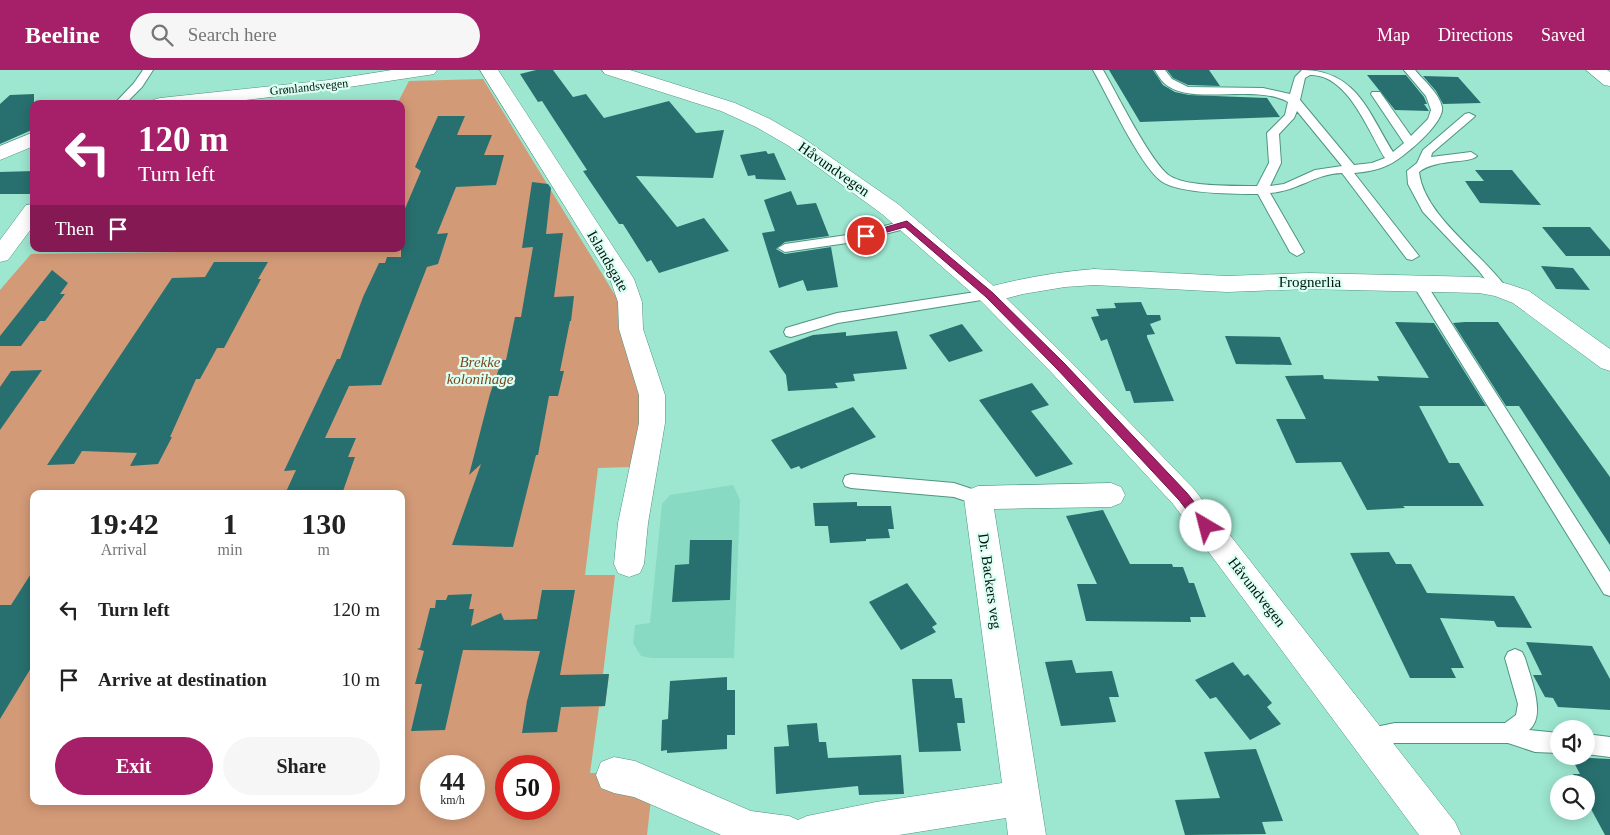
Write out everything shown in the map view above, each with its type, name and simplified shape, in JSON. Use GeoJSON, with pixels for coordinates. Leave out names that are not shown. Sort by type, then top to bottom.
{"type":"FeatureCollection","features":[{"type":"Feature","properties":{"kind":"street","name":"Grønlandsvegen"},"geometry":{"type":"LineString","coordinates":[[196,100],[329,85],[428,70]]}},
{"type":"Feature","properties":{"kind":"street","name":"Islandsgate"},"geometry":{"type":"LineString","coordinates":[[489,70],[622,279],[630,302],[631,329],[652,395],[652,423],[633,523],[629,564]]}},
{"type":"Feature","properties":{"kind":"street","name":"Håvundvegen"},"geometry":{"type":"LineString","coordinates":[[612,70],[728,107],[763,123],[827,163],[907,224],[989,295],[1067,373],[1183,496],[1442,835]]}},
{"type":"Feature","properties":{"kind":"street"},"geometry":{"type":"LineString","coordinates":[[1595,70],[1610,80]]}},
{"type":"Feature","properties":{"kind":"street"},"geometry":{"type":"LineString","coordinates":[[0,154],[30,140]]}},
{"type":"Feature","properties":{"kind":"street"},"geometry":{"type":"LineString","coordinates":[[0,255],[30,215]]}},
{"type":"Feature","properties":{"kind":"street","name":"Frognerlia"},"geometry":{"type":"LineString","coordinates":[[989,295],[1023,286],[1064,279],[1094,277],[1227,284],[1308,281],[1479,285],[1500,289],[1521,297],[1610,362]]}},
{"type":"Feature","properties":{"kind":"street"},"geometry":{"type":"LineString","coordinates":[[978,498],[1110,495]]}},
{"type":"Feature","properties":{"kind":"street","name":"Dr. Backers veg"},"geometry":{"type":"LineString","coordinates":[[978,498],[1026,835]]}},
{"type":"Feature","properties":{"kind":"street"},"geometry":{"type":"LineString","coordinates":[[614,775],[635,779],[750,828],[767,833],[789,835]]}},
{"type":"Feature","properties":{"kind":"street"},"geometry":{"type":"LineString","coordinates":[[807,835],[876,820],[1000,802],[1021,796]]}},
{"type":"Feature","properties":{"kind":"lane"},"geometry":{"type":"LineString","coordinates":[[123,100],[138,85],[148,70]]}},
{"type":"Feature","properties":{"kind":"lane"},"geometry":{"type":"LineString","coordinates":[[1098,70],[1150,160],[1166,179],[1204,188],[1262,189],[1284,188],[1297,184],[1313,174],[1382,164],[1392,159],[1436,115],[1437,107],[1409,70]]}},
{"type":"Feature","properties":{"kind":"lane"},"geometry":{"type":"LineString","coordinates":[[1160,70],[1168,80],[1186,90],[1263,91],[1286,96],[1295,101],[1349,170],[1412,256]]}},
{"type":"Feature","properties":{"kind":"lane"},"geometry":{"type":"LineString","coordinates":[[1262,189],[1275,163],[1272,133],[1290,116],[1300,77],[1308,71],[1324,73],[1338,80],[1350,90],[1392,159]]}},
{"type":"Feature","properties":{"kind":"lane"},"geometry":{"type":"LineString","coordinates":[[1376,94],[1410,143]]}},
{"type":"Feature","properties":{"kind":"lane"},"geometry":{"type":"LineString","coordinates":[[1423,163],[1427,152],[1469,116]]}},
{"type":"Feature","properties":{"kind":"lane"},"geometry":{"type":"LineString","coordinates":[[1471,156],[1440,158],[1423,163],[1413,172],[1413,180],[1417,194],[1444,229],[1482,266],[1500,289]]}},
{"type":"Feature","properties":{"kind":"lane"},"geometry":{"type":"LineString","coordinates":[[1262,189],[1297,252]]}},
{"type":"Feature","properties":{"kind":"lane"},"geometry":{"type":"LineString","coordinates":[[785,248],[854,238],[907,224]]}},
{"type":"Feature","properties":{"kind":"lane"},"geometry":{"type":"LineString","coordinates":[[1420,285],[1610,588]]}},
{"type":"Feature","properties":{"kind":"lane"},"geometry":{"type":"LineString","coordinates":[[791,332],[837,318],[989,295]]}},
{"type":"Feature","properties":{"kind":"lane"},"geometry":{"type":"LineString","coordinates":[[851,481],[954,490],[978,498]]}},
{"type":"Feature","properties":{"kind":"lane"},"geometry":{"type":"LineString","coordinates":[[1508,733],[1525,721],[1528,704],[1515,658]]}},
{"type":"Feature","properties":{"kind":"lane"},"geometry":{"type":"LineString","coordinates":[[1368,737],[1395,733],[1508,733],[1535,742],[1550,743]]}},
{"type":"Feature","properties":{"kind":"lane"},"geometry":{"type":"LineString","coordinates":[[1595,745],[1610,747]]}},
{"type":"Feature","properties":{"kind":"shaded area"},"geometry":{"type":"Polygon","coordinates":[[[733,485],[740,500],[734,658],[651,658],[641,656],[633,643],[635,625],[650,623],[662,504],[670,495],[733,485]]]}},
{"type":"Feature","properties":{"kind":"green space","name":"Brekke kolonihage"},"geometry":{"type":"Polygon","coordinates":[[[483,79],[618,300],[623,343],[640,394],[639,422],[632,467],[598,468],[585,575],[615,575],[603,674],[609,674],[605,706],[599,707],[590,773],[654,773],[647,835],[0,835],[0,290],[31,254],[405,252],[405,100],[399,100],[409,81],[483,79]]]}},
{"type":"Feature","properties":{"kind":"building"},"geometry":{"type":"Polygon","coordinates":[[[536,70],[553,70],[573,97],[586,94],[604,118],[669,101],[696,133],[724,130],[713,178],[636,176],[677,227],[704,218],[729,251],[659,273],[651,260],[647,262],[623,224],[619,224],[583,171],[587,170],[542,101],[538,102],[520,74],[536,70]]]}},
{"type":"Feature","properties":{"kind":"building"},"geometry":{"type":"Polygon","coordinates":[[[1109,70],[1153,70],[1163,85],[1175,92],[1189,95],[1267,98],[1280,117],[1140,122],[1109,70]]]}},
{"type":"Feature","properties":{"kind":"building"},"geometry":{"type":"Polygon","coordinates":[[[1167,70],[1209,70],[1220,86],[1188,85],[1173,78],[1167,70]]]}},
{"type":"Feature","properties":{"kind":"building"},"geometry":{"type":"Polygon","coordinates":[[[1367,75],[1406,75],[1424,97],[1427,104],[1424,104],[1429,111],[1395,110],[1367,75]]]}},
{"type":"Feature","properties":{"kind":"building"},"geometry":{"type":"Polygon","coordinates":[[[1423,76],[1458,77],[1481,103],[1443,104],[1436,91],[1423,76]]]}},
{"type":"Feature","properties":{"kind":"building"},"geometry":{"type":"Polygon","coordinates":[[[34,94],[34,100],[30,100],[30,131],[0,144],[0,104],[10,95],[34,94]]]}},
{"type":"Feature","properties":{"kind":"building"},"geometry":{"type":"Polygon","coordinates":[[[438,116],[465,116],[457,135],[492,135],[484,155],[504,155],[496,185],[456,187],[437,234],[448,233],[438,264],[427,267],[381,385],[349,386],[325,438],[356,438],[348,457],[355,457],[343,490],[287,490],[296,470],[284,471],[337,359],[340,359],[363,297],[379,263],[385,263],[387,257],[401,257],[401,252],[405,252],[405,209],[421,171],[415,167],[438,116]]]}},
{"type":"Feature","properties":{"kind":"building"},"geometry":{"type":"Polygon","coordinates":[[[766,151],[768,154],[774,153],[786,180],[756,179],[755,175],[748,176],[740,155],[766,151]]]}},
{"type":"Feature","properties":{"kind":"building"},"geometry":{"type":"Polygon","coordinates":[[[1475,170],[1512,170],[1541,205],[1480,203],[1465,181],[1484,181],[1475,170]]]}},
{"type":"Feature","properties":{"kind":"building"},"geometry":{"type":"Polygon","coordinates":[[[30,171],[30,194],[0,194],[0,172],[30,171]]]}},
{"type":"Feature","properties":{"kind":"building"},"geometry":{"type":"Polygon","coordinates":[[[532,182],[548,184],[551,188],[546,234],[563,233],[554,297],[574,296],[571,321],[560,371],[564,371],[558,396],[549,396],[538,455],[536,455],[513,547],[452,545],[481,464],[469,475],[490,394],[502,360],[506,360],[515,317],[521,317],[533,247],[522,248],[532,182]]]}},
{"type":"Feature","properties":{"kind":"building"},"geometry":{"type":"Polygon","coordinates":[[[791,191],[797,205],[816,203],[829,236],[785,242],[776,249],[785,254],[831,247],[838,287],[807,291],[803,280],[779,288],[762,233],[775,231],[764,200],[791,191]]]}},
{"type":"Feature","properties":{"kind":"building"},"geometry":{"type":"Polygon","coordinates":[[[1542,227],[1590,227],[1610,250],[1610,256],[1566,256],[1542,227]]]}},
{"type":"Feature","properties":{"kind":"building"},"geometry":{"type":"Polygon","coordinates":[[[214,262],[268,262],[258,279],[261,279],[224,348],[217,348],[200,379],[196,379],[170,437],[172,437],[158,464],[130,466],[137,453],[82,451],[74,464],[47,465],[172,278],[205,277],[214,262]]]}},
{"type":"Feature","properties":{"kind":"building"},"geometry":{"type":"Polygon","coordinates":[[[1541,266],[1573,268],[1590,290],[1556,289],[1541,266]]]}},
{"type":"Feature","properties":{"kind":"building"},"geometry":{"type":"Polygon","coordinates":[[[52,270],[68,283],[60,294],[65,294],[45,321],[40,321],[21,346],[0,346],[0,336],[52,270]]]}},
{"type":"Feature","properties":{"kind":"building"},"geometry":{"type":"Polygon","coordinates":[[[1141,302],[1147,315],[1160,315],[1161,320],[1150,324],[1155,334],[1147,335],[1147,337],[1174,401],[1134,403],[1130,391],[1126,391],[1107,339],[1101,341],[1091,317],[1099,316],[1096,309],[1116,308],[1114,303],[1141,302]]]}},
{"type":"Feature","properties":{"kind":"building"},"geometry":{"type":"Polygon","coordinates":[[[1395,322],[1434,323],[1486,406],[1419,406],[1449,463],[1459,463],[1484,506],[1403,506],[1405,508],[1367,510],[1341,462],[1296,463],[1276,419],[1306,419],[1285,376],[1323,375],[1324,379],[1379,381],[1377,376],[1429,378],[1395,322]]]}},
{"type":"Feature","properties":{"kind":"building"},"geometry":{"type":"Polygon","coordinates":[[[1498,322],[1610,477],[1610,545],[1519,406],[1506,406],[1453,323],[1498,322]]]}},
{"type":"Feature","properties":{"kind":"building"},"geometry":{"type":"Polygon","coordinates":[[[962,324],[983,351],[949,362],[929,335],[962,324]]]}},
{"type":"Feature","properties":{"kind":"building"},"geometry":{"type":"Polygon","coordinates":[[[897,331],[907,369],[853,374],[855,381],[835,383],[838,388],[788,391],[786,375],[769,351],[813,335],[846,332],[846,336],[897,331]]]}},
{"type":"Feature","properties":{"kind":"building"},"geometry":{"type":"Polygon","coordinates":[[[1225,336],[1280,337],[1292,365],[1236,364],[1225,336]]]}},
{"type":"Feature","properties":{"kind":"building"},"geometry":{"type":"Polygon","coordinates":[[[42,370],[0,430],[0,387],[11,371],[42,370]]]}},
{"type":"Feature","properties":{"kind":"building"},"geometry":{"type":"Polygon","coordinates":[[[1032,383],[1049,405],[1031,411],[1073,464],[1036,477],[979,400],[1032,383]]]}},
{"type":"Feature","properties":{"kind":"building"},"geometry":{"type":"Polygon","coordinates":[[[853,407],[876,437],[801,469],[799,466],[791,469],[771,440],[853,407]]]}},
{"type":"Feature","properties":{"kind":"building"},"geometry":{"type":"Polygon","coordinates":[[[857,502],[857,506],[891,506],[894,529],[888,529],[890,538],[830,543],[828,526],[815,526],[813,503],[857,502]]]}},
{"type":"Feature","properties":{"kind":"building"},"geometry":{"type":"Polygon","coordinates":[[[1103,510],[1130,564],[1172,564],[1173,567],[1183,567],[1189,583],[1194,583],[1206,617],[1190,617],[1191,622],[1086,621],[1077,584],[1097,584],[1066,516],[1103,510]]]}},
{"type":"Feature","properties":{"kind":"building"},"geometry":{"type":"Polygon","coordinates":[[[690,540],[732,540],[730,600],[672,602],[675,565],[689,564],[690,540]]]}},
{"type":"Feature","properties":{"kind":"building"},"geometry":{"type":"Polygon","coordinates":[[[1389,552],[1396,564],[1411,564],[1427,593],[1514,596],[1532,628],[1497,627],[1494,621],[1440,618],[1464,668],[1451,668],[1456,678],[1410,678],[1350,553],[1389,552]]]}},
{"type":"Feature","properties":{"kind":"building"},"geometry":{"type":"Polygon","coordinates":[[[30,575],[30,670],[0,719],[0,605],[11,605],[30,575]]]}},
{"type":"Feature","properties":{"kind":"building"},"geometry":{"type":"Polygon","coordinates":[[[907,583],[937,624],[932,627],[936,632],[901,650],[869,602],[907,583]]]}},
{"type":"Feature","properties":{"kind":"building"},"geometry":{"type":"Polygon","coordinates":[[[542,590],[575,590],[560,675],[609,674],[605,706],[561,707],[557,732],[522,733],[527,701],[540,651],[463,650],[445,730],[411,731],[422,684],[415,684],[424,651],[417,649],[420,648],[430,608],[435,608],[436,600],[446,600],[448,595],[472,594],[469,609],[474,609],[471,626],[501,613],[504,620],[537,619],[542,590]]]}},
{"type":"Feature","properties":{"kind":"building"},"geometry":{"type":"Polygon","coordinates":[[[1526,642],[1592,646],[1610,679],[1610,710],[1558,707],[1553,698],[1545,697],[1533,675],[1542,675],[1526,642]]]}},
{"type":"Feature","properties":{"kind":"building"},"geometry":{"type":"Polygon","coordinates":[[[1072,660],[1076,673],[1112,671],[1119,697],[1109,697],[1116,722],[1061,726],[1045,662],[1072,660]]]}},
{"type":"Feature","properties":{"kind":"building"},"geometry":{"type":"Polygon","coordinates":[[[1233,662],[1244,676],[1248,674],[1272,703],[1267,707],[1281,724],[1250,740],[1216,697],[1210,699],[1195,680],[1233,662]]]}},
{"type":"Feature","properties":{"kind":"building"},"geometry":{"type":"Polygon","coordinates":[[[727,677],[727,690],[735,690],[735,735],[727,735],[727,749],[667,753],[667,750],[661,751],[662,720],[668,719],[670,681],[727,677]]]}},
{"type":"Feature","properties":{"kind":"building"},"geometry":{"type":"Polygon","coordinates":[[[912,679],[952,679],[955,698],[962,698],[965,723],[957,723],[961,751],[919,752],[912,679]]]}},
{"type":"Feature","properties":{"kind":"building"},"geometry":{"type":"Polygon","coordinates":[[[817,723],[819,742],[826,742],[828,758],[901,755],[904,794],[859,795],[858,786],[776,794],[774,747],[789,746],[787,725],[817,723]]]}},
{"type":"Feature","properties":{"kind":"building"},"geometry":{"type":"Polygon","coordinates":[[[1256,749],[1283,821],[1262,822],[1266,834],[1185,835],[1175,800],[1220,798],[1204,752],[1256,749]]]}},
{"type":"Feature","properties":{"kind":"building"},"geometry":{"type":"Polygon","coordinates":[[[1595,758],[1610,759],[1610,835],[1605,835],[1595,816],[1595,775],[1573,774],[1580,774],[1575,765],[1595,765],[1595,758]]]}},
{"type":"Feature","properties":{"kind":"route"},"geometry":{"type":"LineString","coordinates":[[866,236],[907,224],[989,295],[1060,366],[1183,496],[1206,526]]}}]}
